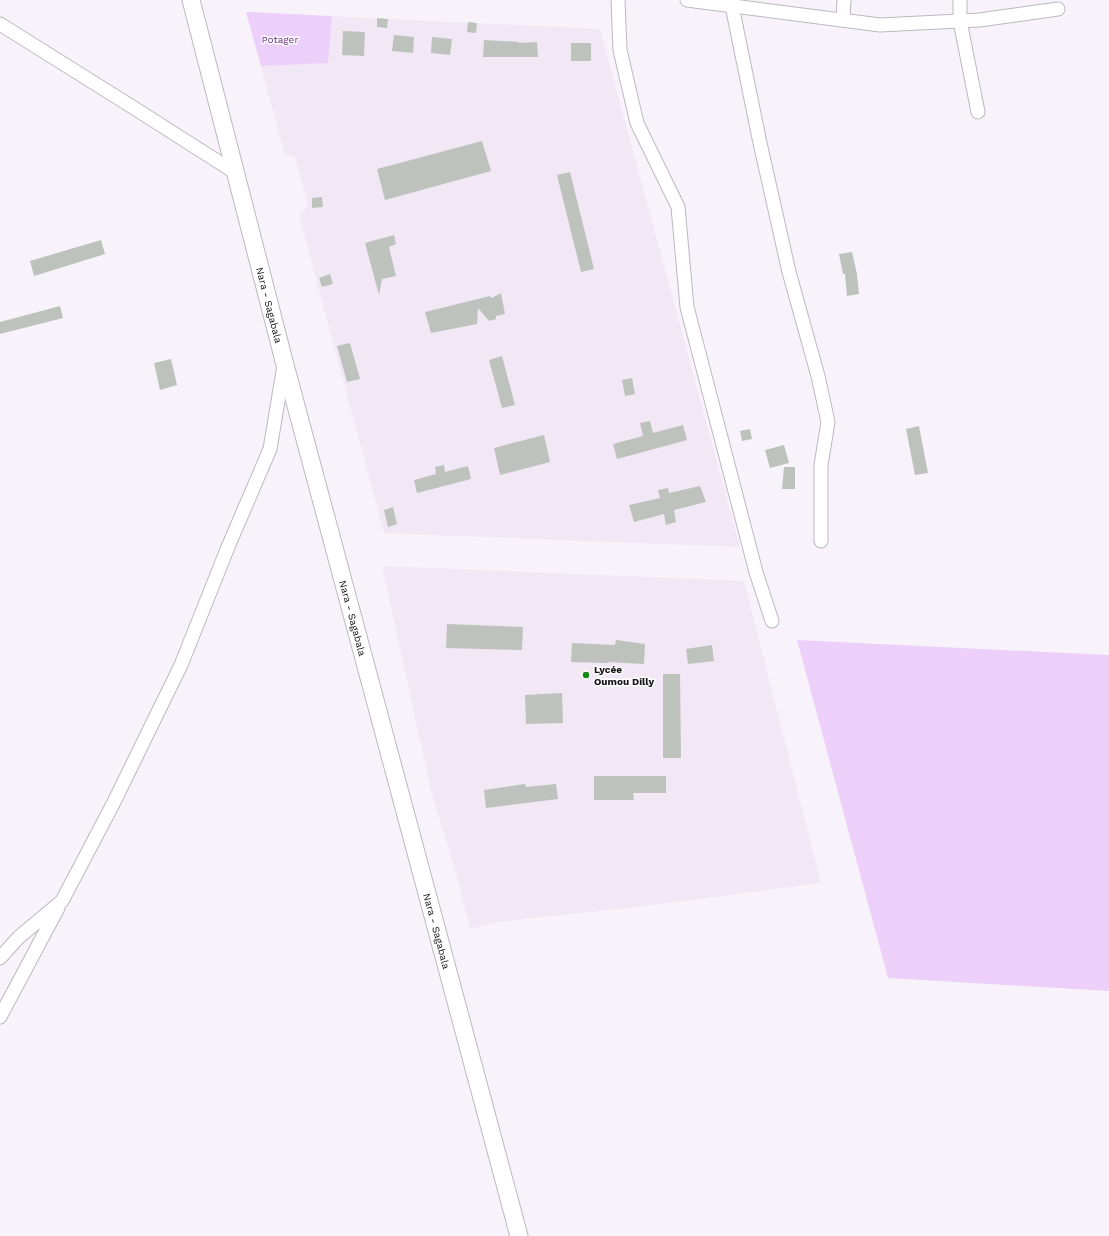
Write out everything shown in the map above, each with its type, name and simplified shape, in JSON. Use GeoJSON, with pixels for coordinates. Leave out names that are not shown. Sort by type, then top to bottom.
{"type":"FeatureCollection","features":[{"type":"Feature","properties":{"kind":"main road","name":"Nara - Sagabala"},"geometry":{"type":"LineString","coordinates":[[191,0],[284,361],[519,1236]]}},
{"type":"Feature","properties":{"kind":"street"},"geometry":{"type":"LineString","coordinates":[[618,0],[620,50],[637,123],[678,207],[687,307],[756,572],[772,621]]}},
{"type":"Feature","properties":{"kind":"street"},"geometry":{"type":"LineString","coordinates":[[687,0],[732,3],[880,25],[978,20],[1058,9]]}},
{"type":"Feature","properties":{"kind":"street"},"geometry":{"type":"LineString","coordinates":[[843,20],[844,0]]}},
{"type":"Feature","properties":{"kind":"street"},"geometry":{"type":"LineString","coordinates":[[960,0],[960,21],[978,112]]}},
{"type":"Feature","properties":{"kind":"street"},"geometry":{"type":"LineString","coordinates":[[732,3],[760,143],[789,272],[818,376],[828,422],[821,465],[822,541]]}},
{"type":"Feature","properties":{"kind":"street"},"geometry":{"type":"LineString","coordinates":[[0,24],[236,174]]}},
{"type":"Feature","properties":{"kind":"street"},"geometry":{"type":"LineString","coordinates":[[0,1016],[113,804],[181,665],[228,547],[270,449],[284,361]]}},
{"type":"Feature","properties":{"kind":"street"},"geometry":{"type":"LineString","coordinates":[[0,958],[19,937],[62,901]]}},
{"type":"Feature","properties":{"kind":"shaded area"},"geometry":{"type":"Polygon","coordinates":[[[246,12],[600,29],[740,547],[384,533],[299,215],[308,206],[295,157],[285,155],[246,12]]]}},
{"type":"Feature","properties":{"kind":"shaded area","name":"Lycée Oumou Dilly"},"geometry":{"type":"Polygon","coordinates":[[[382,566],[744,581],[821,883],[637,907],[497,922],[470,929],[457,877],[431,791],[382,566]]]}},
{"type":"Feature","properties":{"kind":"green space","name":"Potager"},"geometry":{"type":"Polygon","coordinates":[[[246,12],[332,16],[328,63],[261,66],[246,12]]]}},
{"type":"Feature","properties":{"kind":"green space"},"geometry":{"type":"Polygon","coordinates":[[[797,640],[1109,655],[1109,991],[888,978],[797,640]]]}},
{"type":"Feature","properties":{"kind":"building"},"geometry":{"type":"Polygon","coordinates":[[[377,18],[388,19],[387,28],[377,27],[377,18]]]}},
{"type":"Feature","properties":{"kind":"building"},"geometry":{"type":"Polygon","coordinates":[[[468,22],[477,23],[476,33],[467,32],[468,22]]]}},
{"type":"Feature","properties":{"kind":"building"},"geometry":{"type":"Polygon","coordinates":[[[343,31],[365,32],[364,56],[342,55],[343,31]]]}},
{"type":"Feature","properties":{"kind":"building"},"geometry":{"type":"Polygon","coordinates":[[[394,35],[414,37],[413,53],[392,51],[394,35]]]}},
{"type":"Feature","properties":{"kind":"building"},"geometry":{"type":"Polygon","coordinates":[[[432,37],[452,39],[450,55],[431,53],[432,37]]]}},
{"type":"Feature","properties":{"kind":"building"},"geometry":{"type":"Polygon","coordinates":[[[484,40],[519,43],[537,42],[538,57],[483,57],[484,40]]]}},
{"type":"Feature","properties":{"kind":"building"},"geometry":{"type":"Polygon","coordinates":[[[571,43],[591,43],[591,61],[571,61],[571,43]]]}},
{"type":"Feature","properties":{"kind":"building"},"geometry":{"type":"Polygon","coordinates":[[[482,141],[491,171],[385,200],[377,169],[482,141]]]}},
{"type":"Feature","properties":{"kind":"building"},"geometry":{"type":"Polygon","coordinates":[[[570,172],[594,269],[581,272],[557,175],[570,172]]]}},
{"type":"Feature","properties":{"kind":"building"},"geometry":{"type":"Polygon","coordinates":[[[322,197],[323,207],[312,208],[312,198],[322,197]]]}},
{"type":"Feature","properties":{"kind":"building"},"geometry":{"type":"Polygon","coordinates":[[[394,235],[396,244],[389,247],[396,276],[382,279],[379,295],[365,243],[394,235]]]}},
{"type":"Feature","properties":{"kind":"building"},"geometry":{"type":"Polygon","coordinates":[[[101,240],[105,254],[34,276],[30,261],[101,240]]]}},
{"type":"Feature","properties":{"kind":"building"},"geometry":{"type":"Polygon","coordinates":[[[852,252],[857,274],[859,294],[847,296],[845,274],[843,274],[839,254],[852,252]]]}},
{"type":"Feature","properties":{"kind":"building"},"geometry":{"type":"Polygon","coordinates":[[[330,274],[333,284],[322,287],[319,278],[330,274]]]}},
{"type":"Feature","properties":{"kind":"building"},"geometry":{"type":"Polygon","coordinates":[[[501,293],[505,314],[496,316],[496,319],[489,321],[478,308],[477,324],[431,333],[425,312],[490,296],[492,298],[501,293]]]}},
{"type":"Feature","properties":{"kind":"building"},"geometry":{"type":"Polygon","coordinates":[[[60,306],[63,318],[0,334],[0,322],[60,306]]]}},
{"type":"Feature","properties":{"kind":"building"},"geometry":{"type":"Polygon","coordinates":[[[350,343],[360,379],[347,382],[337,346],[350,343]]]}},
{"type":"Feature","properties":{"kind":"building"},"geometry":{"type":"Polygon","coordinates":[[[502,356],[515,405],[502,408],[489,360],[502,356]]]}},
{"type":"Feature","properties":{"kind":"building"},"geometry":{"type":"Polygon","coordinates":[[[171,359],[177,385],[160,390],[154,363],[171,359]]]}},
{"type":"Feature","properties":{"kind":"building"},"geometry":{"type":"Polygon","coordinates":[[[632,378],[635,394],[625,396],[622,380],[632,378]]]}},
{"type":"Feature","properties":{"kind":"building"},"geometry":{"type":"Polygon","coordinates":[[[650,421],[653,433],[683,425],[687,440],[617,459],[613,444],[643,436],[640,423],[650,421]]]}},
{"type":"Feature","properties":{"kind":"building"},"geometry":{"type":"Polygon","coordinates":[[[919,426],[928,473],[915,475],[906,429],[919,426]]]}},
{"type":"Feature","properties":{"kind":"building"},"geometry":{"type":"Polygon","coordinates":[[[750,429],[752,439],[742,441],[740,431],[750,429]]]}},
{"type":"Feature","properties":{"kind":"building"},"geometry":{"type":"Polygon","coordinates":[[[544,435],[550,462],[500,475],[494,448],[544,435]]]}},
{"type":"Feature","properties":{"kind":"building"},"geometry":{"type":"Polygon","coordinates":[[[784,445],[789,463],[770,468],[765,450],[784,445]]]}},
{"type":"Feature","properties":{"kind":"building"},"geometry":{"type":"Polygon","coordinates":[[[444,465],[445,472],[468,466],[471,479],[417,493],[414,480],[436,474],[435,467],[444,465]]]}},
{"type":"Feature","properties":{"kind":"building"},"geometry":{"type":"Polygon","coordinates":[[[784,467],[795,467],[795,489],[782,489],[784,467]]]}},
{"type":"Feature","properties":{"kind":"building"},"geometry":{"type":"Polygon","coordinates":[[[700,486],[706,502],[674,510],[676,522],[666,525],[664,514],[634,522],[629,505],[660,498],[658,490],[668,488],[669,493],[700,486]]]}},
{"type":"Feature","properties":{"kind":"building"},"geometry":{"type":"Polygon","coordinates":[[[393,507],[397,524],[388,527],[384,510],[393,507]]]}},
{"type":"Feature","properties":{"kind":"building"},"geometry":{"type":"Polygon","coordinates":[[[447,624],[523,627],[522,650],[446,648],[447,624]]]}},
{"type":"Feature","properties":{"kind":"building"},"geometry":{"type":"Polygon","coordinates":[[[616,640],[645,644],[644,664],[571,662],[572,643],[615,645],[616,640]]]}},
{"type":"Feature","properties":{"kind":"building"},"geometry":{"type":"Polygon","coordinates":[[[712,645],[714,661],[688,664],[686,649],[712,645]]]}},
{"type":"Feature","properties":{"kind":"building"},"geometry":{"type":"Polygon","coordinates":[[[663,674],[680,674],[681,758],[663,758],[663,674]]]}},
{"type":"Feature","properties":{"kind":"building"},"geometry":{"type":"Polygon","coordinates":[[[562,693],[563,723],[526,724],[525,695],[562,693]]]}},
{"type":"Feature","properties":{"kind":"building"},"geometry":{"type":"Polygon","coordinates":[[[594,776],[666,776],[666,793],[633,793],[634,800],[594,800],[594,776]]]}},
{"type":"Feature","properties":{"kind":"building"},"geometry":{"type":"Polygon","coordinates":[[[525,784],[526,787],[556,784],[558,799],[486,808],[484,790],[525,784]]]}},
{"type":"Feature","properties":{"kind":"place","name":"Lycée Oumou Dilly"},"geometry":{"type":"Point","coordinates":[586,675]}}]}
